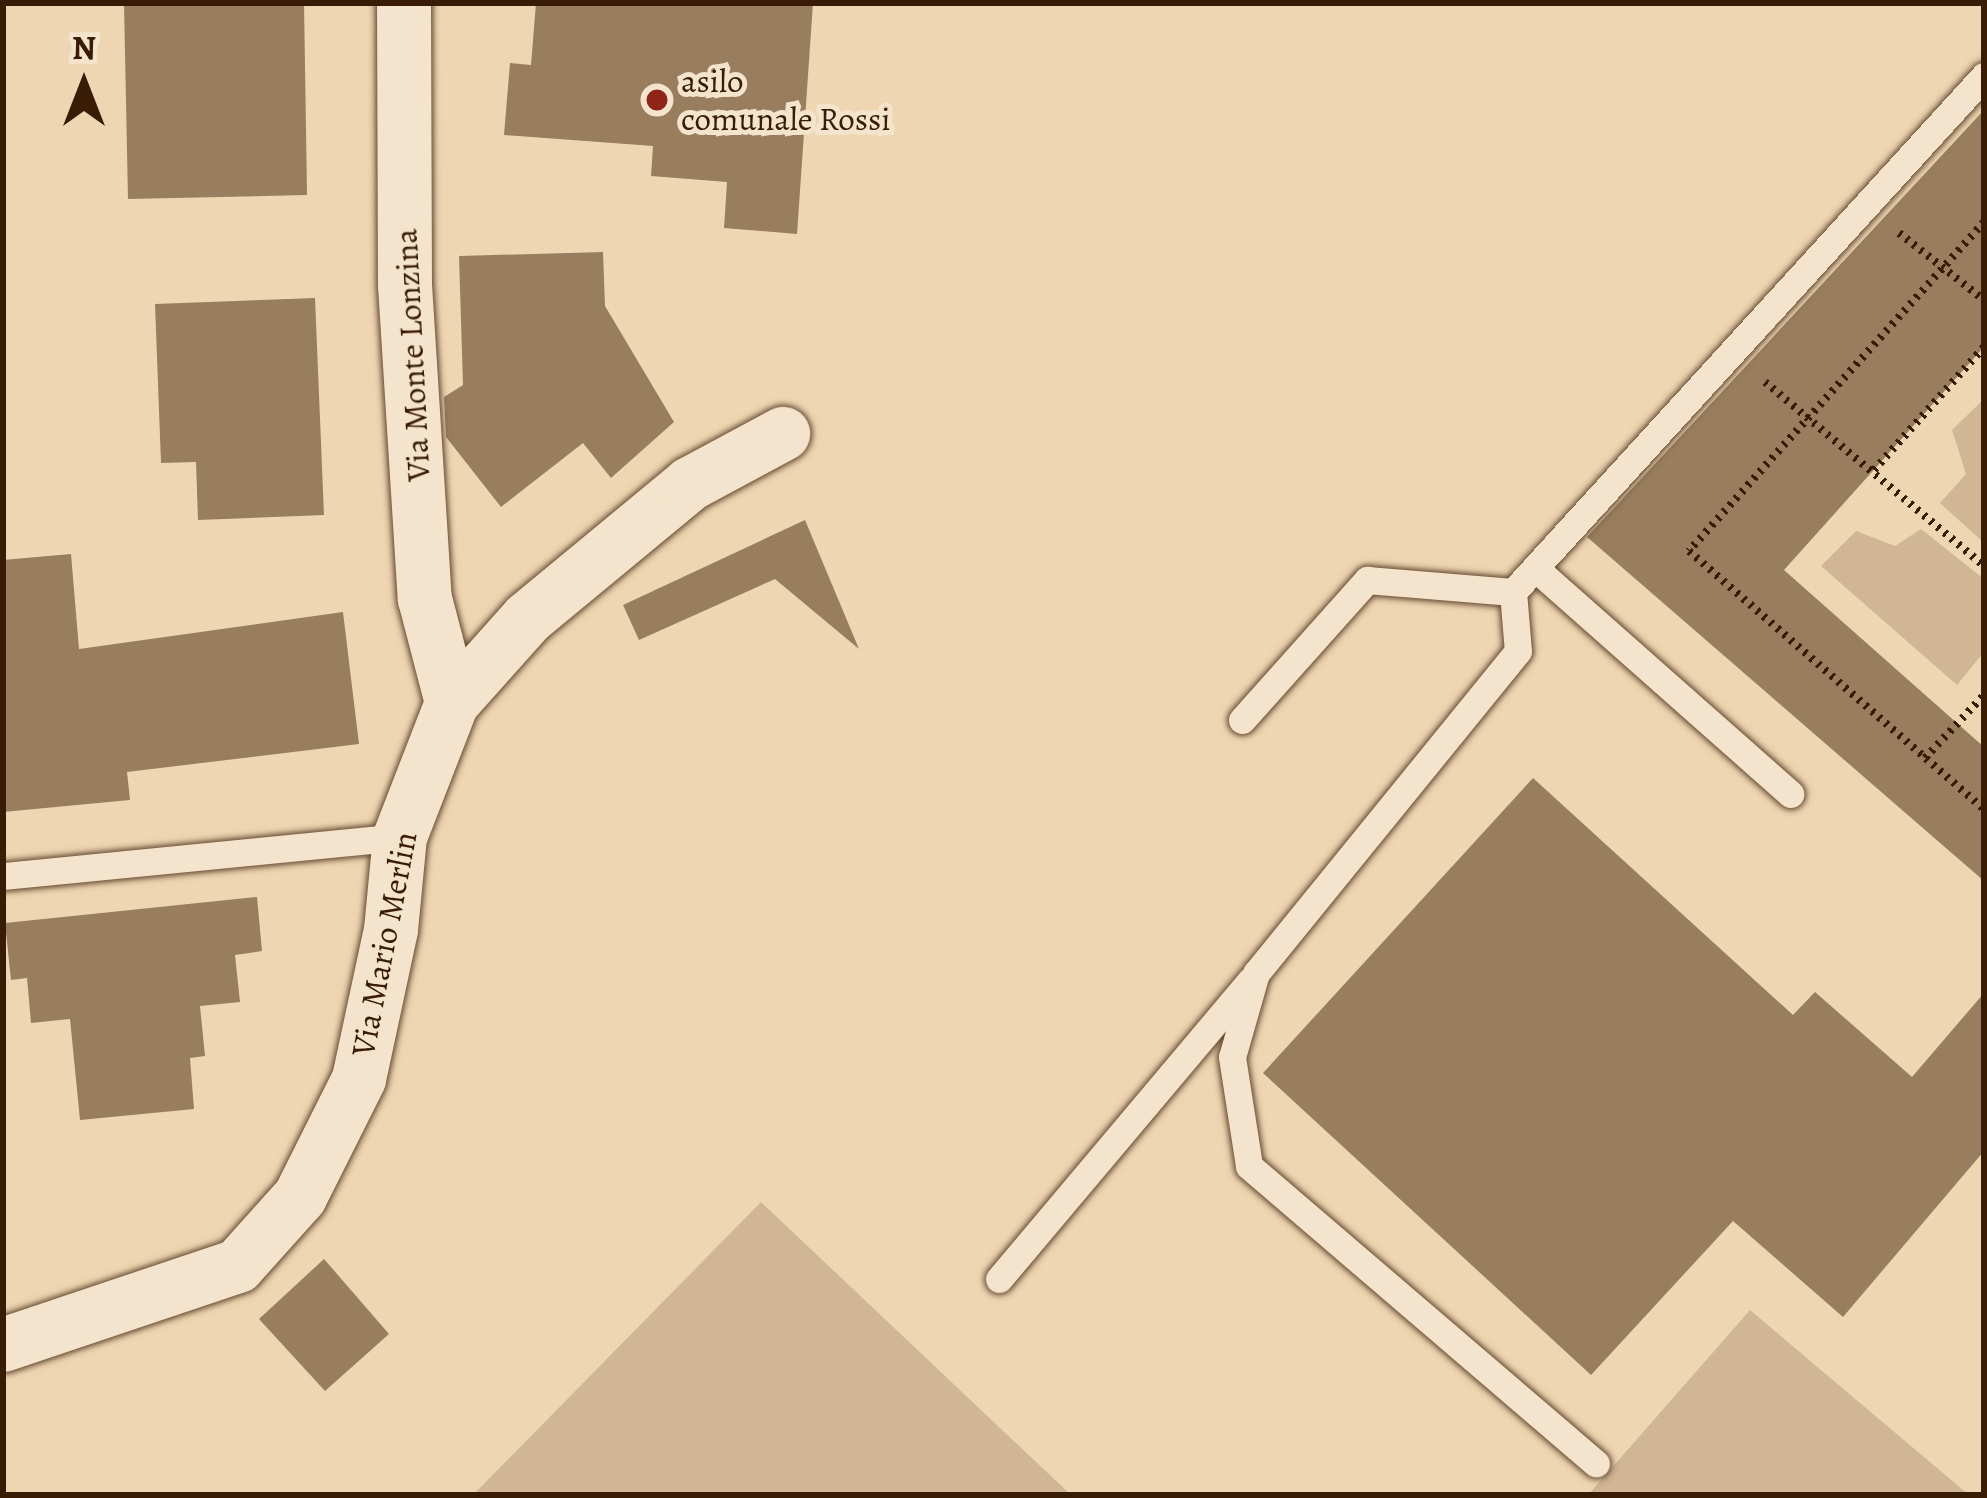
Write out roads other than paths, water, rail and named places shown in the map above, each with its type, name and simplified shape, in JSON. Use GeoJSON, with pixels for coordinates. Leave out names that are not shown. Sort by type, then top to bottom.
{"type":"FeatureCollection","features":[{"type":"Feature","properties":{"kind":"street","name":"Via Monte Lonzina"},"geometry":{"type":"LineString","coordinates":[[404,3],[405,286],[425,599],[452,703]]}},
{"type":"Feature","properties":{"kind":"street","name":"Via Mario Merlin"},"geometry":{"type":"LineString","coordinates":[[3,1346],[238,1266],[300,1197],[358,1079],[391,930],[400,837],[452,703],[528,618],[690,484],[784,434]]}},
{"type":"Feature","properties":{"kind":"lane"},"geometry":{"type":"LineString","coordinates":[[999,1279],[1518,651],[1513,592],[1984,76]]}},
{"type":"Feature","properties":{"kind":"lane"},"geometry":{"type":"LineString","coordinates":[[1535,568],[1790,794]]}},
{"type":"Feature","properties":{"kind":"lane"},"geometry":{"type":"LineString","coordinates":[[1242,720],[1366,580],[1513,592]]}},
{"type":"Feature","properties":{"kind":"lane"},"geometry":{"type":"LineString","coordinates":[[3,876],[400,837]]}},
{"type":"Feature","properties":{"kind":"lane"},"geometry":{"type":"LineString","coordinates":[[1256,973],[1232,1057],[1250,1166],[1596,1463]]}},
{"type":"Feature","properties":{"kind":"place","name":"asilo comunale Rossi"},"geometry":{"type":"Point","coordinates":[657,100]}}]}
